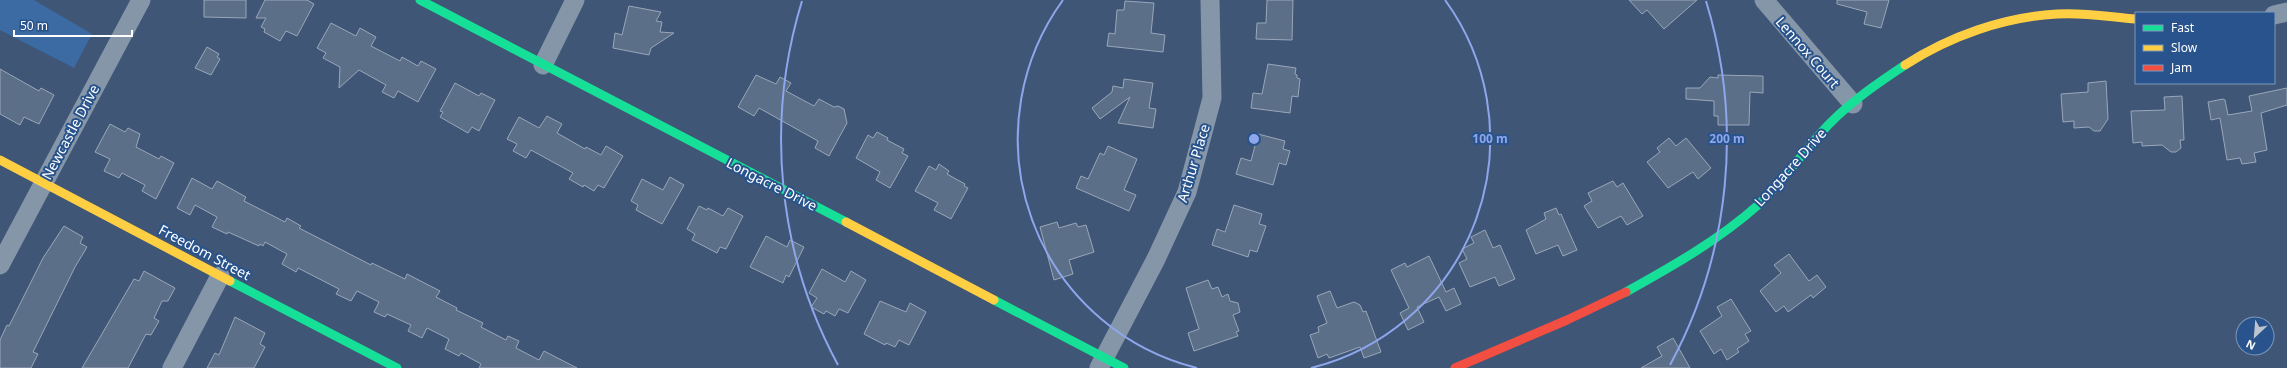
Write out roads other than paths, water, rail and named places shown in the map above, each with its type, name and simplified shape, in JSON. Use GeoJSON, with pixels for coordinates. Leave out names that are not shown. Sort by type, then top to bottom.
{"type":"FeatureCollection","features":[{"type":"Feature","properties":{"kind":"street","name":"Newcastle Drive"},"geometry":{"type":"LineString","coordinates":[[0,265],[141,0]]}},
{"type":"Feature","properties":{"kind":"street","name":"Longacre Drive"},"geometry":{"type":"LineString","coordinates":[[420,0],[1102,363],[1124,368]]}},
{"type":"Feature","properties":{"kind":"street"},"geometry":{"type":"LineString","coordinates":[[543,65],[576,0]]}},
{"type":"Feature","properties":{"kind":"street","name":"Arthur Place"},"geometry":{"type":"LineString","coordinates":[[1102,363],[1156,259],[1187,192],[1212,98],[1210,0]]}},
{"type":"Feature","properties":{"kind":"street","name":"Lennox Court"},"geometry":{"type":"LineString","coordinates":[[1764,0],[1854,104]]}},
{"type":"Feature","properties":{"kind":"street"},"geometry":{"type":"LineString","coordinates":[[2275,15],[2287,12]]}},
{"type":"Feature","properties":{"kind":"street","name":"Longacre Drive"},"geometry":{"type":"LineString","coordinates":[[1455,368],[1604,303],[1674,264],[1748,214],[1778,184],[1831,122],[1894,71],[1960,37],[2006,21],[2057,14],[2135,19]]}},
{"type":"Feature","properties":{"kind":"street","name":"Freedom Street"},"geometry":{"type":"LineString","coordinates":[[0,160],[396,368]]}},
{"type":"Feature","properties":{"kind":"street"},"geometry":{"type":"LineString","coordinates":[[172,368],[220,276]]}}]}
